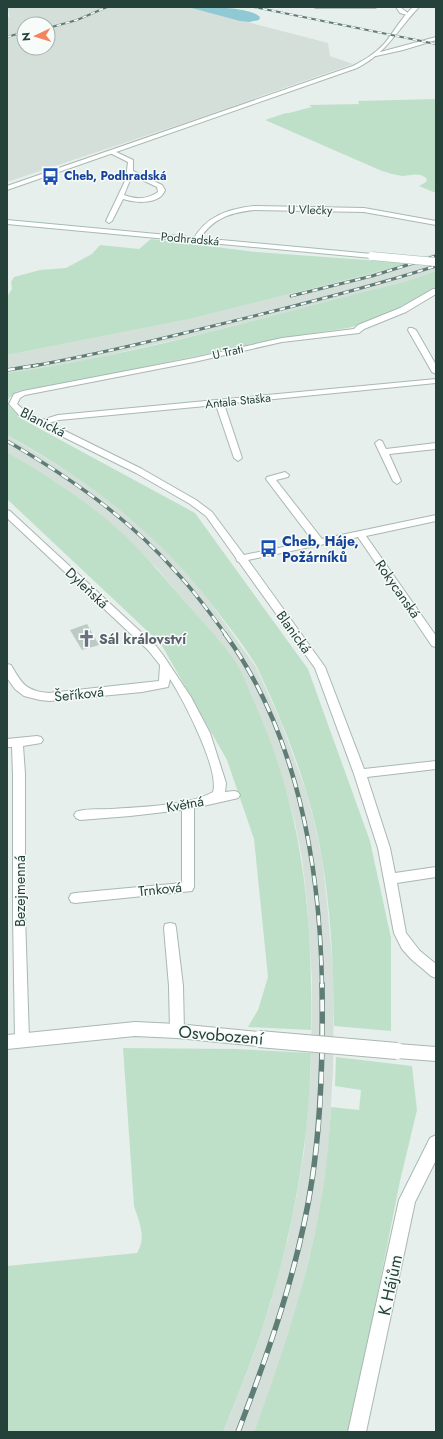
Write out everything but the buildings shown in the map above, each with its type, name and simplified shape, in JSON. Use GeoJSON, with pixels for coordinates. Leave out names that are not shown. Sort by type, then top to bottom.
{"type":"FeatureCollection","features":[{"type":"Feature","properties":{"kind":"street"},"geometry":{"type":"LineString","coordinates":[[316,7],[375,7]]}},
{"type":"Feature","properties":{"kind":"street"},"geometry":{"type":"LineString","coordinates":[[398,7],[402,12],[407,14]]}},
{"type":"Feature","properties":{"kind":"street"},"geometry":{"type":"LineString","coordinates":[[7,188],[343,71],[364,62],[376,54],[390,39],[407,14],[416,7]]}},
{"type":"Feature","properties":{"kind":"street"},"geometry":{"type":"LineString","coordinates":[[376,54],[401,50],[436,38]]}},
{"type":"Feature","properties":{"kind":"street"},"geometry":{"type":"LineString","coordinates":[[108,221],[128,179],[131,161],[112,152]]}},
{"type":"Feature","properties":{"kind":"street"},"geometry":{"type":"LineString","coordinates":[[121,196],[129,200],[143,200],[154,198],[161,193],[162,190],[160,186],[130,172]]}},
{"type":"Feature","properties":{"kind":"street","name":"U Vlečky"},"geometry":{"type":"LineString","coordinates":[[196,240],[203,227],[208,223],[242,209],[254,208],[364,210],[436,223]]}},
{"type":"Feature","properties":{"kind":"street","name":"Podhradská"},"geometry":{"type":"LineString","coordinates":[[7,222],[436,262]]}},
{"type":"Feature","properties":{"kind":"street","name":"U Trati"},"geometry":{"type":"LineString","coordinates":[[14,400],[17,396],[23,393],[194,360],[282,340],[356,331],[361,327],[404,310],[436,291]]}},
{"type":"Feature","properties":{"kind":"street"},"geometry":{"type":"LineString","coordinates":[[412,330],[436,372]]}},
{"type":"Feature","properties":{"kind":"street","name":"Antala Staška"},"geometry":{"type":"LineString","coordinates":[[41,423],[58,418],[436,381]]}},
{"type":"Feature","properties":{"kind":"street","name":"Blanická"},"geometry":{"type":"LineString","coordinates":[[14,400],[13,404],[16,409],[41,423],[140,471],[201,507],[209,514],[240,559],[320,667],[360,774],[384,848],[400,933],[404,942],[420,960],[436,972]]}},
{"type":"Feature","properties":{"kind":"street"},"geometry":{"type":"LineString","coordinates":[[219,402],[238,458]]}},
{"type":"Feature","properties":{"kind":"street"},"geometry":{"type":"LineString","coordinates":[[379,443],[397,481]]}},
{"type":"Feature","properties":{"kind":"street"},"geometry":{"type":"LineString","coordinates":[[384,452],[436,446]]}},
{"type":"Feature","properties":{"kind":"street"},"geometry":{"type":"LineString","coordinates":[[285,475],[270,479],[319,542]]}},
{"type":"Feature","properties":{"kind":"street","name":"Dyleňská"},"geometry":{"type":"LineString","coordinates":[[7,513],[152,648],[165,665]]}},
{"type":"Feature","properties":{"kind":"street"},"geometry":{"type":"LineString","coordinates":[[240,559],[436,518]]}},
{"type":"Feature","properties":{"kind":"street","name":"Rokycanská"},"geometry":{"type":"LineString","coordinates":[[360,534],[436,644]]}},
{"type":"Feature","properties":{"kind":"street"},"geometry":{"type":"LineString","coordinates":[[164,684],[165,665]]}},
{"type":"Feature","properties":{"kind":"street","name":"Květná"},"geometry":{"type":"LineString","coordinates":[[80,815],[143,810],[188,804],[210,799],[217,795],[220,789],[220,783],[204,734],[181,687],[165,665]]}},
{"type":"Feature","properties":{"kind":"street","name":"Šeříková"},"geometry":{"type":"LineString","coordinates":[[7,668],[21,690],[38,697],[142,688],[164,684],[181,687]]}},
{"type":"Feature","properties":{"kind":"street","name":"Bezejmenná"},"geometry":{"type":"LineString","coordinates":[[22,1040],[19,915],[19,774],[12,742],[37,740]]}},
{"type":"Feature","properties":{"kind":"street"},"geometry":{"type":"LineString","coordinates":[[360,774],[436,765]]}},
{"type":"Feature","properties":{"kind":"street"},"geometry":{"type":"LineString","coordinates":[[210,799],[234,795]]}},
{"type":"Feature","properties":{"kind":"street","name":"Trnková"},"geometry":{"type":"LineString","coordinates":[[75,898],[188,887],[188,804]]}},
{"type":"Feature","properties":{"kind":"street"},"geometry":{"type":"LineString","coordinates":[[391,879],[436,872]]}},
{"type":"Feature","properties":{"kind":"street"},"geometry":{"type":"LineString","coordinates":[[170,928],[176,986],[178,1031]]}},
{"type":"Feature","properties":{"kind":"street","name":"Osvobození"},"geometry":{"type":"LineString","coordinates":[[7,1042],[135,1029],[178,1031],[436,1054]]}},
{"type":"Feature","properties":{"kind":"street","name":"K Hájům"},"geometry":{"type":"LineString","coordinates":[[357,1432],[407,1200],[436,1143]]}},
{"type":"Feature","properties":{"kind":"shaded area"},"geometry":{"type":"Polygon","coordinates":[[[7,7],[189,7],[328,43],[330,56],[353,64],[190,121],[7,182],[7,16],[10,17],[7,7]]]}},
{"type":"Feature","properties":{"kind":"shaded area"},"geometry":{"type":"Polygon","coordinates":[[[436,253],[436,271],[404,282],[201,334],[83,361],[7,373],[7,355],[190,319],[369,274],[436,253]]]}},
{"type":"Feature","properties":{"kind":"shaded area"},"geometry":{"type":"Polygon","coordinates":[[[7,435],[72,474],[120,508],[149,533],[200,588],[256,667],[281,722],[306,791],[314,821],[322,857],[334,980],[333,1069],[328,1156],[322,1200],[296,1311],[276,1373],[254,1432],[223,1432],[251,1362],[271,1302],[288,1238],[304,1152],[311,1067],[312,979],[307,902],[302,858],[295,823],[264,725],[195,613],[157,568],[105,519],[55,482],[7,452],[7,435]]]}},
{"type":"Feature","properties":{"kind":"green space"},"geometry":{"type":"Polygon","coordinates":[[[436,99],[436,193],[419,186],[426,182],[427,179],[421,175],[415,174],[402,176],[382,171],[265,120],[312,107],[309,105],[359,104],[358,101],[436,99]]]}},
{"type":"Feature","properties":{"kind":"green space"},"geometry":{"type":"Polygon","coordinates":[[[151,239],[256,252],[408,263],[190,319],[7,355],[7,297],[12,289],[11,282],[14,277],[40,270],[66,268],[92,254],[100,245],[139,249],[151,239]]]}},
{"type":"Feature","properties":{"kind":"green space"},"geometry":{"type":"Polygon","coordinates":[[[436,271],[436,290],[384,318],[348,328],[288,337],[72,382],[18,391],[9,398],[7,402],[7,373],[107,356],[157,345],[404,282],[436,271]]]}},
{"type":"Feature","properties":{"kind":"green space"},"geometry":{"type":"Polygon","coordinates":[[[7,404],[20,418],[195,513],[308,669],[370,841],[391,938],[391,1031],[334,1026],[333,963],[330,921],[318,838],[308,797],[295,758],[257,667],[203,593],[154,540],[100,494],[70,473],[7,435],[7,404]]]}},
{"type":"Feature","properties":{"kind":"green space"},"geometry":{"type":"Polygon","coordinates":[[[7,452],[69,491],[105,518],[129,540],[226,648],[241,671],[272,746],[285,785],[295,825],[307,905],[310,946],[311,1030],[248,1027],[258,1010],[268,977],[254,839],[227,760],[161,644],[7,499],[7,452]]]}},
{"type":"Feature","properties":{"kind":"green space"},"geometry":{"type":"Polygon","coordinates":[[[123,1048],[235,1049],[311,1053],[306,1132],[301,1171],[285,1248],[264,1324],[223,1432],[7,1432],[7,1266],[137,1253],[140,1247],[142,1235],[134,1206],[123,1048]]]}},
{"type":"Feature","properties":{"kind":"green space"},"geometry":{"type":"Polygon","coordinates":[[[336,1057],[412,1066],[417,1110],[400,1181],[350,1432],[254,1432],[284,1347],[309,1260],[325,1178],[331,1107],[359,1110],[361,1090],[335,1086],[336,1057]]]}},
{"type":"Feature","properties":{"kind":"water"},"geometry":{"type":"Polygon","coordinates":[[[188,7],[236,9],[254,13],[260,17],[259,20],[249,22],[240,21],[188,7]]]}},
{"type":"Feature","properties":{"kind":"railway"},"geometry":{"type":"LineString","coordinates":[[56,26],[77,20],[107,7]]}},
{"type":"Feature","properties":{"kind":"railway"},"geometry":{"type":"LineString","coordinates":[[254,7],[436,44]]}},
{"type":"Feature","properties":{"kind":"railway"},"geometry":{"type":"LineString","coordinates":[[7,37],[16,34]]}},
{"type":"Feature","properties":{"kind":"railway"},"geometry":{"type":"LineString","coordinates":[[291,296],[372,276],[436,256]]}},
{"type":"Feature","properties":{"kind":"railway"},"geometry":{"type":"LineString","coordinates":[[38,365],[123,348],[269,312],[436,266]]}},
{"type":"Feature","properties":{"kind":"railway"},"geometry":{"type":"LineString","coordinates":[[7,370],[38,365]]}},
{"type":"Feature","properties":{"kind":"railway"},"geometry":{"type":"LineString","coordinates":[[33,366],[38,365]]}},
{"type":"Feature","properties":{"kind":"railway"},"geometry":{"type":"LineString","coordinates":[[7,441],[75,484],[139,534],[184,580],[226,635]]}},
{"type":"Feature","properties":{"kind":"railway"},"geometry":{"type":"LineString","coordinates":[[225,634],[250,672],[270,713],[287,756],[300,801],[316,893],[322,985]]}},
{"type":"Feature","properties":{"kind":"railway"},"geometry":{"type":"LineString","coordinates":[[238,1432],[261,1371],[282,1308],[291,1277],[306,1212],[312,1180],[320,1107],[322,985]]}},
{"type":"Feature","properties":{"kind":"place","name":"Cheb, Podhradská"},"geometry":{"type":"Point","coordinates":[51,176]}},
{"type":"Feature","properties":{"kind":"place","name":"Cheb, Háje, Požárníků"},"geometry":{"type":"Point","coordinates":[269,549]}},
{"type":"Feature","properties":{"kind":"place","name":"Sál království"},"geometry":{"type":"Point","coordinates":[86,639]}}]}
